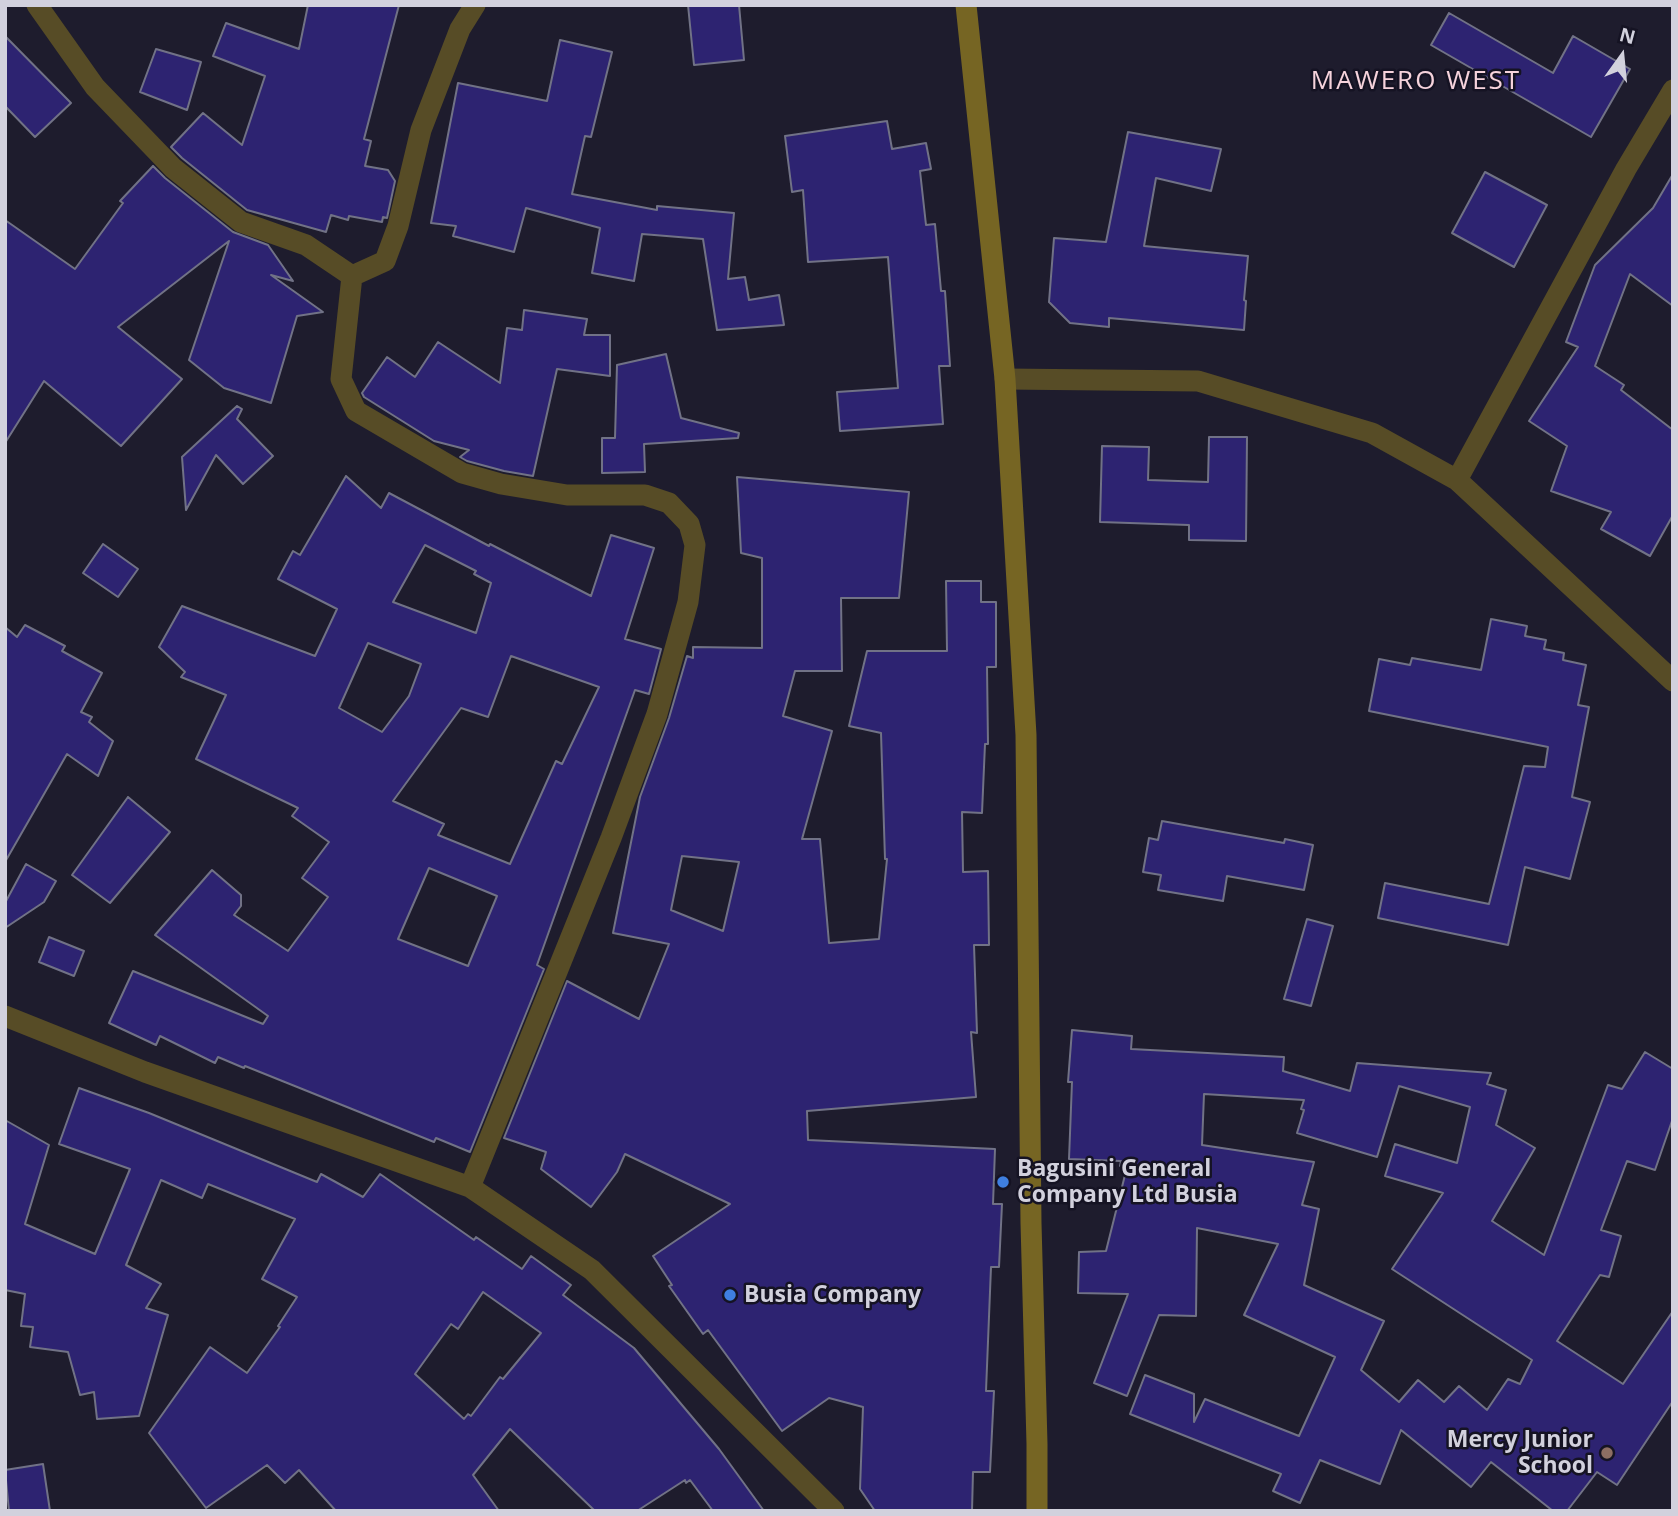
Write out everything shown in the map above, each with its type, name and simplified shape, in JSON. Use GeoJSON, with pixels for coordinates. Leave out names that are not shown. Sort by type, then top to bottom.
{"type":"FeatureCollection","features":[{"type":"Feature","properties":{"kind":"main road"},"geometry":{"type":"LineString","coordinates":[[966,5],[1005,379],[1026,735],[1037,1511]]}},
{"type":"Feature","properties":{"kind":"street"},"geometry":{"type":"LineString","coordinates":[[37,5],[95,87],[173,168],[241,222],[306,245],[352,276]]}},
{"type":"Feature","properties":{"kind":"street"},"geometry":{"type":"LineString","coordinates":[[352,276],[385,261],[398,226],[421,130],[460,29],[475,5]]}},
{"type":"Feature","properties":{"kind":"street"},"geometry":{"type":"LineString","coordinates":[[1457,480],[1620,181],[1673,90]]}},
{"type":"Feature","properties":{"kind":"street"},"geometry":{"type":"LineString","coordinates":[[352,276],[341,379],[356,411],[462,473],[501,484],[567,495],[645,495],[669,503],[689,524],[695,545],[688,602],[657,714],[611,838],[470,1187]]}},
{"type":"Feature","properties":{"kind":"street"},"geometry":{"type":"LineString","coordinates":[[1005,379],[1198,381],[1372,433],[1457,480],[1673,681]]}},
{"type":"Feature","properties":{"kind":"street"},"geometry":{"type":"LineString","coordinates":[[5,1016],[145,1072],[470,1187],[592,1270],[834,1511]]}},
{"type":"Feature","properties":{"kind":"building"},"geometry":{"type":"Polygon","coordinates":[[[308,5],[399,5],[364,139],[371,141],[365,166],[388,170],[395,181],[387,218],[383,217],[382,222],[349,216],[348,220],[331,215],[326,232],[247,210],[171,147],[203,113],[242,145],[265,76],[213,56],[226,23],[299,49],[308,5]]]}},
{"type":"Feature","properties":{"kind":"building"},"geometry":{"type":"Polygon","coordinates":[[[688,5],[739,5],[744,60],[694,65],[688,5]]]}},
{"type":"Feature","properties":{"kind":"building"},"geometry":{"type":"Polygon","coordinates":[[[1449,13],[1553,73],[1573,36],[1630,69],[1591,137],[1431,45],[1449,13]]]}},
{"type":"Feature","properties":{"kind":"building"},"geometry":{"type":"Polygon","coordinates":[[[5,36],[71,103],[35,137],[5,106],[5,36]]]}},
{"type":"Feature","properties":{"kind":"building"},"geometry":{"type":"Polygon","coordinates":[[[560,40],[612,52],[591,137],[585,136],[572,194],[657,210],[657,206],[734,213],[728,279],[745,277],[749,300],[779,295],[784,325],[717,330],[703,239],[642,234],[634,281],[592,273],[600,228],[526,208],[514,252],[453,236],[456,226],[431,223],[458,83],[547,101],[560,40]]]}},
{"type":"Feature","properties":{"kind":"building"},"geometry":{"type":"Polygon","coordinates":[[[156,49],[201,62],[187,110],[140,92],[156,49]]]}},
{"type":"Feature","properties":{"kind":"building"},"geometry":{"type":"Polygon","coordinates":[[[887,121],[892,149],[926,143],[931,169],[920,171],[926,225],[935,224],[941,291],[945,291],[950,366],[939,366],[943,424],[840,431],[837,392],[898,388],[888,257],[808,262],[803,190],[792,192],[785,136],[887,121]]]}},
{"type":"Feature","properties":{"kind":"building"},"geometry":{"type":"Polygon","coordinates":[[[1128,132],[1221,149],[1211,191],[1156,178],[1144,246],[1248,256],[1244,330],[1109,318],[1109,327],[1070,323],[1049,302],[1054,238],[1106,242],[1128,132]]]}},
{"type":"Feature","properties":{"kind":"building"},"geometry":{"type":"Polygon","coordinates":[[[153,166],[233,232],[268,245],[293,281],[271,275],[323,312],[297,316],[271,403],[224,388],[189,360],[229,241],[118,327],[182,379],[121,446],[44,381],[5,443],[5,220],[75,269],[123,203],[120,201],[153,166]]]}},
{"type":"Feature","properties":{"kind":"building"},"geometry":{"type":"Polygon","coordinates":[[[1485,172],[1547,205],[1514,267],[1452,233],[1485,172]]]}},
{"type":"Feature","properties":{"kind":"building"},"geometry":{"type":"Polygon","coordinates":[[[1673,174],[1673,306],[1630,274],[1595,366],[1624,385],[1621,390],[1673,430],[1673,515],[1650,556],[1601,529],[1611,512],[1551,491],[1567,446],[1529,421],[1578,347],[1566,342],[1595,265],[1653,208],[1673,174]]]}},
{"type":"Feature","properties":{"kind":"building"},"geometry":{"type":"Polygon","coordinates":[[[524,310],[587,319],[584,335],[610,335],[610,376],[557,369],[533,476],[467,461],[460,457],[469,450],[434,441],[364,397],[362,393],[387,357],[415,377],[438,342],[500,383],[507,328],[522,330],[524,310]]]}},
{"type":"Feature","properties":{"kind":"building"},"geometry":{"type":"Polygon","coordinates":[[[666,354],[681,418],[739,433],[738,438],[644,444],[645,472],[602,473],[602,438],[615,438],[617,365],[666,354]]]}},
{"type":"Feature","properties":{"kind":"building"},"geometry":{"type":"Polygon","coordinates":[[[237,406],[242,409],[237,419],[273,456],[243,484],[216,455],[186,510],[182,457],[237,406]]]}},
{"type":"Feature","properties":{"kind":"building"},"geometry":{"type":"Polygon","coordinates":[[[1209,437],[1247,437],[1246,541],[1189,540],[1189,525],[1100,522],[1102,446],[1149,447],[1148,480],[1208,482],[1209,437]]]}},
{"type":"Feature","properties":{"kind":"building"},"geometry":{"type":"Polygon","coordinates":[[[346,476],[381,508],[389,493],[591,596],[611,535],[654,548],[625,639],[661,649],[649,694],[635,690],[537,965],[544,969],[470,1152],[436,1138],[434,1142],[245,1066],[244,1068],[218,1057],[215,1063],[160,1036],[156,1045],[109,1023],[133,971],[263,1024],[268,1016],[155,935],[212,870],[241,895],[241,906],[234,915],[288,951],[328,897],[302,878],[329,842],[292,816],[298,808],[196,759],[226,695],[181,677],[185,672],[159,647],[182,606],[315,656],[337,609],[278,579],[293,551],[300,555],[346,476]],[[425,545],[393,602],[476,633],[491,583],[474,574],[476,571],[425,545]],[[368,643],[339,708],[382,732],[409,696],[421,664],[368,643]],[[511,656],[488,717],[461,708],[393,801],[444,824],[438,835],[510,864],[556,761],[562,764],[599,687],[511,656]],[[429,868],[398,939],[468,966],[497,896],[429,868]]]}},
{"type":"Feature","properties":{"kind":"building"},"geometry":{"type":"Polygon","coordinates":[[[737,477],[909,492],[899,598],[841,598],[842,671],[795,671],[783,716],[832,731],[802,839],[820,839],[829,943],[879,939],[887,859],[881,733],[849,726],[867,651],[947,651],[946,581],[981,581],[981,602],[996,602],[996,667],[987,667],[988,744],[985,744],[982,813],[962,812],[963,872],[988,871],[989,945],[974,945],[977,1033],[971,1032],[976,1097],[807,1111],[808,1140],[995,1149],[993,1204],[1002,1204],[999,1267],[991,1267],[986,1391],[994,1391],[990,1472],[973,1472],[972,1511],[875,1511],[860,1489],[863,1407],[829,1398],[782,1431],[708,1330],[703,1334],[669,1286],[672,1285],[653,1256],[730,1204],[625,1154],[617,1172],[591,1207],[541,1169],[546,1152],[504,1138],[567,981],[639,1019],[669,944],[613,933],[640,797],[669,718],[687,656],[693,658],[693,647],[762,648],[762,558],[741,553],[737,477]],[[682,856],[671,910],[723,931],[739,862],[682,856]]]}},
{"type":"Feature","properties":{"kind":"building"},"geometry":{"type":"Polygon","coordinates":[[[103,544],[138,569],[118,597],[83,573],[103,544]]]}},
{"type":"Feature","properties":{"kind":"building"},"geometry":{"type":"Polygon","coordinates":[[[1491,619],[1527,626],[1525,636],[1546,640],[1544,649],[1564,653],[1563,660],[1586,665],[1578,705],[1589,707],[1572,797],[1590,802],[1570,879],[1525,867],[1508,945],[1378,918],[1385,883],[1489,904],[1524,766],[1545,767],[1548,747],[1369,711],[1379,659],[1410,665],[1412,658],[1481,670],[1491,619]]]}},
{"type":"Feature","properties":{"kind":"building"},"geometry":{"type":"Polygon","coordinates":[[[25,625],[65,646],[62,651],[102,673],[81,712],[92,717],[89,722],[113,741],[98,776],[67,754],[5,862],[5,627],[17,637],[25,625]]]}},
{"type":"Feature","properties":{"kind":"building"},"geometry":{"type":"Polygon","coordinates":[[[128,797],[170,832],[110,903],[72,875],[128,797]]]}},
{"type":"Feature","properties":{"kind":"building"},"geometry":{"type":"Polygon","coordinates":[[[1162,821],[1284,843],[1285,839],[1313,845],[1304,890],[1227,876],[1223,901],[1158,890],[1161,875],[1143,872],[1149,838],[1158,840],[1162,821]]]}},
{"type":"Feature","properties":{"kind":"building"},"geometry":{"type":"Polygon","coordinates":[[[26,864],[56,881],[44,902],[5,928],[5,903],[26,864]]]}},
{"type":"Feature","properties":{"kind":"building"},"geometry":{"type":"Polygon","coordinates":[[[1307,919],[1333,926],[1311,1006],[1284,999],[1307,919]]]}},
{"type":"Feature","properties":{"kind":"building"},"geometry":{"type":"Polygon","coordinates":[[[49,937],[84,951],[74,976],[39,962],[49,937]]]}},
{"type":"Feature","properties":{"kind":"building"},"geometry":{"type":"Polygon","coordinates":[[[1072,1030],[1132,1036],[1131,1049],[1284,1057],[1283,1071],[1350,1091],[1357,1063],[1491,1073],[1487,1084],[1506,1090],[1496,1125],[1535,1148],[1492,1221],[1544,1255],[1608,1085],[1622,1089],[1645,1052],[1673,1069],[1673,1118],[1655,1170],[1627,1161],[1601,1230],[1621,1236],[1609,1277],[1600,1275],[1557,1341],[1623,1384],[1673,1311],[1673,1401],[1617,1485],[1597,1472],[1567,1511],[1553,1511],[1491,1462],[1471,1487],[1401,1430],[1380,1484],[1320,1460],[1300,1503],[1273,1491],[1281,1474],[1130,1414],[1145,1375],[1194,1394],[1194,1422],[1205,1399],[1299,1436],[1335,1357],[1244,1315],[1278,1244],[1197,1228],[1196,1316],[1159,1315],[1127,1396],[1094,1383],[1128,1294],[1078,1293],[1079,1252],[1106,1251],[1127,1167],[1120,1166],[1121,1161],[1069,1159],[1072,1082],[1068,1082],[1072,1030]],[[1399,1086],[1377,1157],[1297,1133],[1304,1100],[1204,1094],[1202,1145],[1314,1162],[1302,1205],[1319,1209],[1304,1285],[1384,1321],[1361,1370],[1399,1402],[1418,1380],[1444,1402],[1459,1386],[1487,1410],[1508,1379],[1520,1384],[1532,1360],[1392,1269],[1443,1193],[1385,1176],[1395,1144],[1457,1163],[1470,1107],[1399,1086]]]}},
{"type":"Feature","properties":{"kind":"building"},"geometry":{"type":"Polygon","coordinates":[[[79,1088],[149,1113],[317,1182],[321,1174],[363,1197],[380,1174],[474,1240],[476,1237],[522,1269],[531,1256],[571,1285],[563,1295],[634,1348],[719,1449],[764,1511],[713,1511],[690,1480],[686,1483],[685,1480],[637,1511],[595,1511],[510,1429],[473,1475],[499,1511],[336,1511],[299,1470],[285,1483],[267,1465],[206,1508],[149,1433],[210,1347],[247,1373],[280,1327],[278,1326],[297,1297],[262,1279],[295,1219],[208,1184],[202,1198],[161,1180],[126,1265],[161,1284],[146,1308],[168,1315],[139,1416],[97,1419],[94,1392],[80,1395],[68,1352],[30,1347],[33,1327],[21,1326],[25,1294],[5,1290],[5,1120],[49,1145],[25,1224],[95,1254],[130,1169],[59,1144],[79,1088]],[[483,1292],[458,1329],[451,1324],[415,1374],[464,1419],[468,1414],[471,1416],[500,1377],[503,1379],[541,1333],[483,1292]]]}},
{"type":"Feature","properties":{"kind":"building"},"geometry":{"type":"Polygon","coordinates":[[[43,1464],[50,1511],[9,1511],[5,1470],[43,1464]]]}},
{"type":"Feature","properties":{"kind":"place","name":"Bagusini General Company Ltd Busia"},"geometry":{"type":"Point","coordinates":[1003,1182]}},
{"type":"Feature","properties":{"kind":"place","name":"Busia Company"},"geometry":{"type":"Point","coordinates":[730,1295]}},
{"type":"Feature","properties":{"kind":"place","name":"Mercy Junior School"},"geometry":{"type":"Point","coordinates":[1607,1453]}},
{"type":"Feature","properties":{"kind":"district","name":"MAWERO WEST"},"geometry":{"type":"Point","coordinates":[1416,82]}}]}
